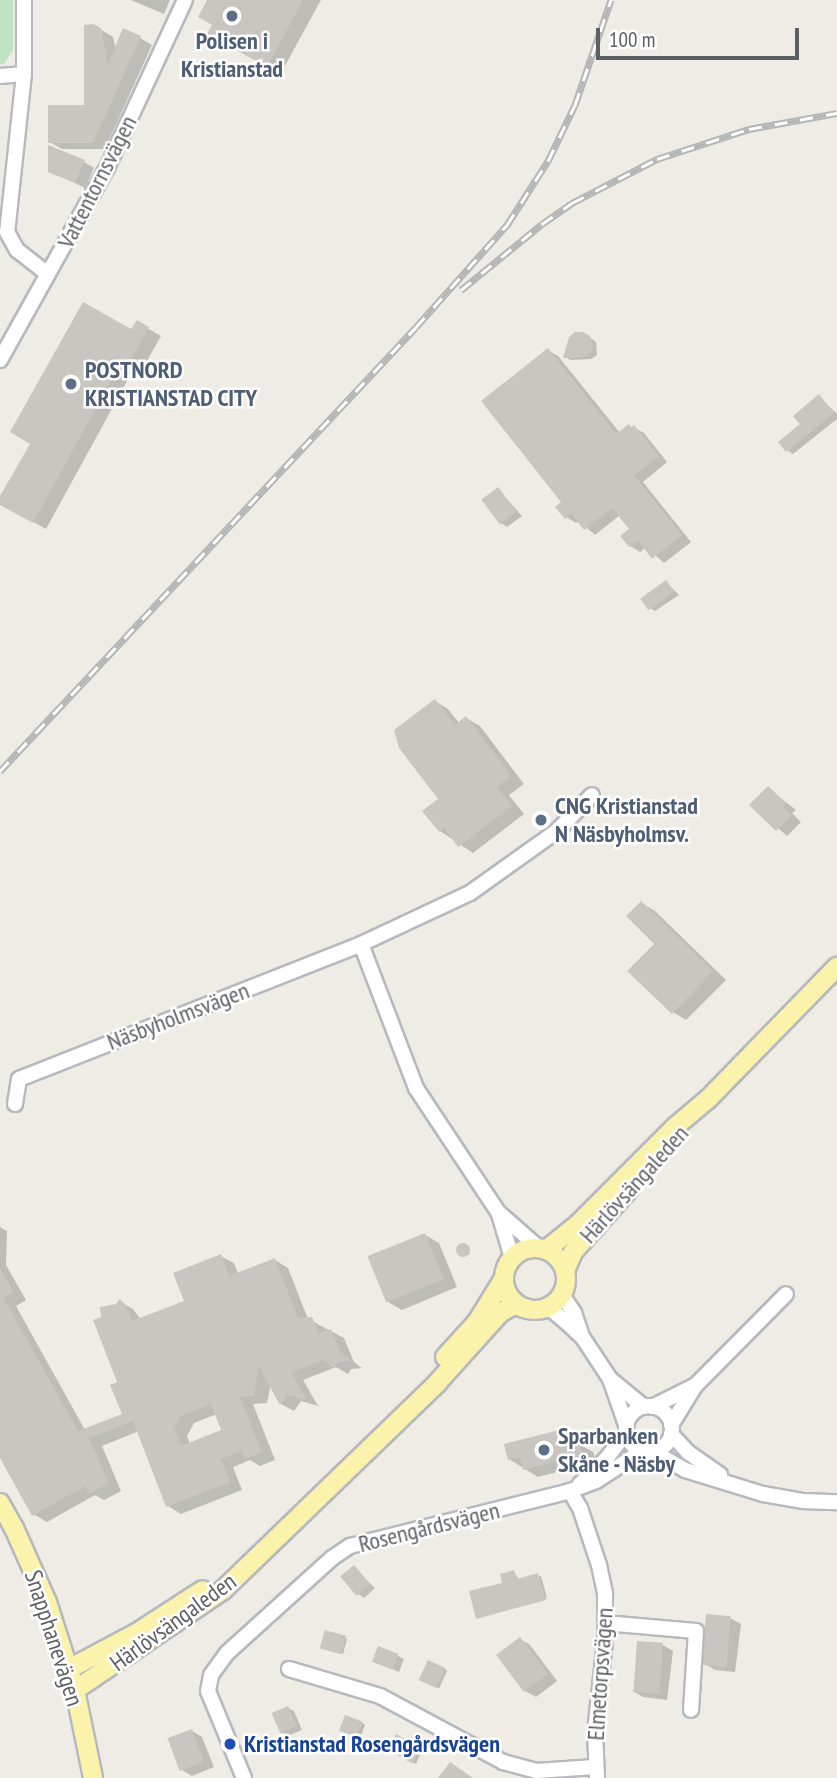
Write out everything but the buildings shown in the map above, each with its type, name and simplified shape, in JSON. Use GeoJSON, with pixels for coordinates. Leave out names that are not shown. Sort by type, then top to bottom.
{"type":"FeatureCollection","features":[{"type":"Feature","properties":{"kind":"main road","name":"Härlövsängaleden"},"geometry":{"type":"LineString","coordinates":[[543,1249],[578,1224],[676,1126],[708,1099],[837,967]]}},
{"type":"Feature","properties":{"kind":"main road","name":"Härlövsängaleden"},"geometry":{"type":"LineString","coordinates":[[565,1271],[573,1252],[684,1131],[708,1099]]}},
{"type":"Feature","properties":{"kind":"main road"},"geometry":{"type":"LineString","coordinates":[[529,1249],[543,1249],[561,1262],[565,1271],[562,1295],[555,1303],[532,1310],[510,1298],[504,1278],[512,1258],[529,1249]]}},
{"type":"Feature","properties":{"kind":"main road","name":"Härlövsängaleden"},"geometry":{"type":"LineString","coordinates":[[357,1461],[413,1390],[477,1322],[504,1278]]}},
{"type":"Feature","properties":{"kind":"main road","name":"Härlövsängaleden"},"geometry":{"type":"LineString","coordinates":[[75,1690],[223,1590],[470,1350],[500,1313],[514,1305],[532,1310]]}},
{"type":"Feature","properties":{"kind":"main road","name":"Snapphanevägen"},"geometry":{"type":"LineString","coordinates":[[0,1503],[15,1528],[47,1602],[75,1690],[93,1778]]}},
{"type":"Feature","properties":{"kind":"main road","name":"Härlövsängaleden"},"geometry":{"type":"LineString","coordinates":[[69,1669],[138,1632],[267,1549]]}},
{"type":"Feature","properties":{"kind":"street"},"geometry":{"type":"LineString","coordinates":[[24,0],[24,74],[7,232],[17,250],[48,274]]}},
{"type":"Feature","properties":{"kind":"street","name":"Vattentornsvägen"},"geometry":{"type":"LineString","coordinates":[[0,360],[107,168],[185,0]]}},
{"type":"Feature","properties":{"kind":"street"},"geometry":{"type":"LineString","coordinates":[[0,76],[24,74]]}},
{"type":"Feature","properties":{"kind":"street","name":"Näsbyholmsvägen"},"geometry":{"type":"LineString","coordinates":[[15,1104],[19,1079],[361,944],[470,892],[557,831],[592,795]]}},
{"type":"Feature","properties":{"kind":"street"},"geometry":{"type":"LineString","coordinates":[[361,944],[416,1088],[498,1212],[512,1258]]}},
{"type":"Feature","properties":{"kind":"street"},"geometry":{"type":"LineString","coordinates":[[498,1212],[543,1249]]}},
{"type":"Feature","properties":{"kind":"street"},"geometry":{"type":"LineString","coordinates":[[648,1452],[665,1445],[695,1386],[786,1294]]}},
{"type":"Feature","properties":{"kind":"street"},"geometry":{"type":"LineString","coordinates":[[562,1295],[574,1313],[583,1338]]}},
{"type":"Feature","properties":{"kind":"street"},"geometry":{"type":"LineString","coordinates":[[532,1310],[552,1310],[583,1338],[610,1378],[631,1444],[685,1470],[763,1494],[802,1502],[837,1502]]}},
{"type":"Feature","properties":{"kind":"street"},"geometry":{"type":"LineString","coordinates":[[610,1378],[648,1407],[665,1413],[671,1430],[688,1453],[730,1482]]}},
{"type":"Feature","properties":{"kind":"street"},"geometry":{"type":"LineString","coordinates":[[626,1429],[630,1416],[695,1386]]}},
{"type":"Feature","properties":{"kind":"street","name":"Rosengårdsvägen"},"geometry":{"type":"LineString","coordinates":[[570,1491],[606,1459],[626,1429]]}},
{"type":"Feature","properties":{"kind":"street","name":"Rosengårdsvägen"},"geometry":{"type":"LineString","coordinates":[[244,1778],[208,1691],[211,1675],[227,1653],[332,1558],[350,1546],[570,1491],[596,1481],[648,1452]]}},
{"type":"Feature","properties":{"kind":"street","name":"Elmetorpsvägen"},"geometry":{"type":"LineString","coordinates":[[570,1491],[599,1565],[605,1594],[605,1623],[595,1731],[596,1772]]}},
{"type":"Feature","properties":{"kind":"street"},"geometry":{"type":"LineString","coordinates":[[605,1623],[696,1632],[691,1710]]}},
{"type":"Feature","properties":{"kind":"street"},"geometry":{"type":"LineString","coordinates":[[289,1669],[380,1696],[503,1762],[535,1775],[596,1772]]}},
{"type":"Feature","properties":{"kind":"green space"},"geometry":{"type":"Polygon","coordinates":[[[0,0],[13,0],[13,50],[4,64],[0,64],[0,0]]]}},
{"type":"Feature","properties":{"kind":"railway"},"geometry":{"type":"LineString","coordinates":[[0,771],[416,327],[507,225],[548,161],[575,105],[611,0]]}},
{"type":"Feature","properties":{"kind":"railway"},"geometry":{"type":"LineString","coordinates":[[461,290],[572,203],[657,159],[749,129],[837,113]]}},
{"type":"Feature","properties":{"kind":"place","name":"Polisen i Kristianstad"},"geometry":{"type":"Point","coordinates":[232,16]}},
{"type":"Feature","properties":{"kind":"place","name":"POSTNORD KRISTIANSTAD CITY"},"geometry":{"type":"Point","coordinates":[71,384]}},
{"type":"Feature","properties":{"kind":"place","name":"CNG Kristianstad N Näsbyholmsv."},"geometry":{"type":"Point","coordinates":[541,820]}},
{"type":"Feature","properties":{"kind":"place","name":"Sparbanken Skåne - Näsby"},"geometry":{"type":"Point","coordinates":[544,1450]}},
{"type":"Feature","properties":{"kind":"place","name":"Kristianstad Rosengårdsvägen"},"geometry":{"type":"Point","coordinates":[230,1744]}}]}
